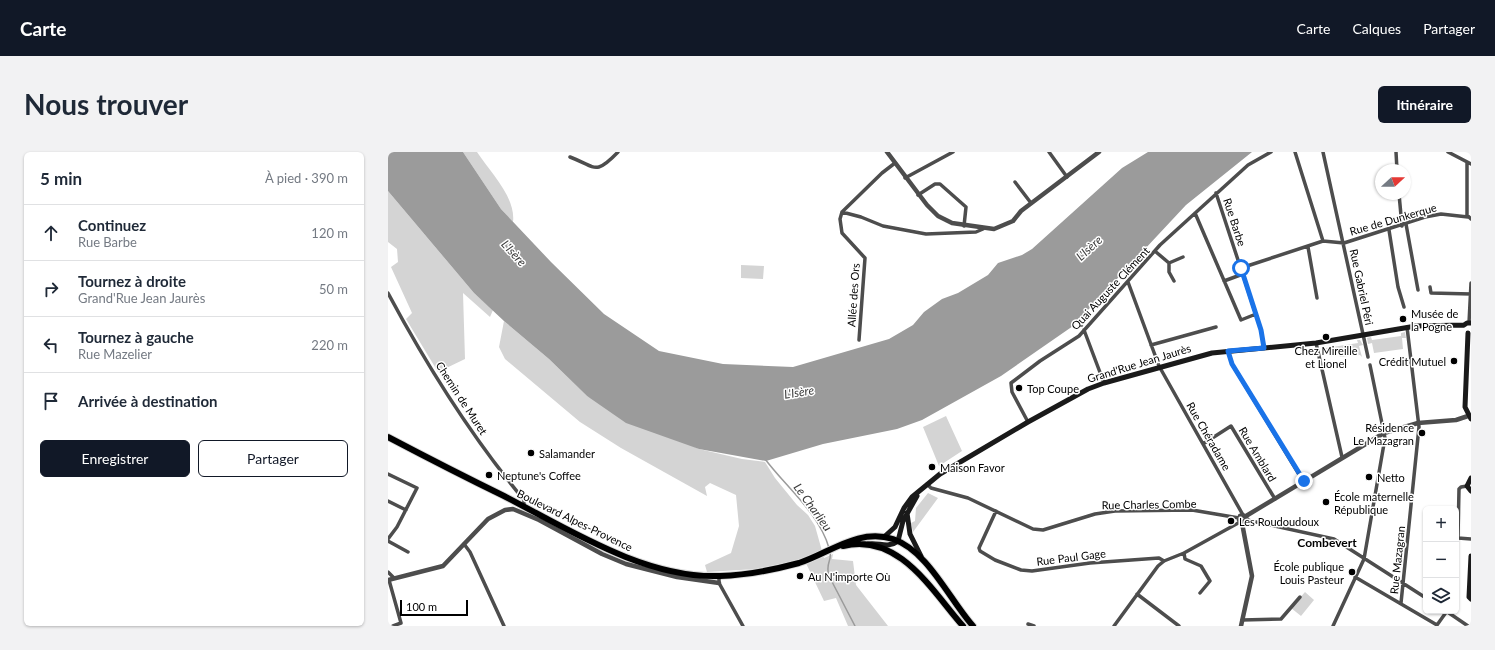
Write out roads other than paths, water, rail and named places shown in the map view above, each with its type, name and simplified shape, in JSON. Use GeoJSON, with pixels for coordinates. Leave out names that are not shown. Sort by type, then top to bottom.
{"type":"FeatureCollection","features":[{"type":"Feature","properties":{"kind":"main road","name":"Grand'Rue Jean Jaurès"},"geometry":{"type":"LineString","coordinates":[[922,488],[963,459],[1088,389],[1158,366],[1196,356],[1228,351],[1316,343],[1363,334],[1370,336],[1403,330],[1407,327],[1468,324]]}},
{"type":"Feature","properties":{"kind":"main road"},"geometry":{"type":"LineString","coordinates":[[1468,324],[1464,330],[1470,333],[1469,377],[1465,407],[1470,418]]}},
{"type":"Feature","properties":{"kind":"main road","name":"Boulevard Alpes-Provence"},"geometry":{"type":"LineString","coordinates":[[388,437],[602,547],[630,559],[684,573],[719,580],[769,571],[812,558],[834,548]]}},
{"type":"Feature","properties":{"kind":"main road"},"geometry":{"type":"LineString","coordinates":[[1471,480],[1467,486],[1471,491]]}},
{"type":"Feature","properties":{"kind":"main road"},"geometry":{"type":"LineString","coordinates":[[865,545],[874,543],[889,546],[898,541],[907,511],[922,488]]}},
{"type":"Feature","properties":{"kind":"main road"},"geometry":{"type":"LineString","coordinates":[[884,537],[893,530],[907,502],[922,488]]}},
{"type":"Feature","properties":{"kind":"main road"},"geometry":{"type":"LineString","coordinates":[[907,511],[910,534],[922,559],[955,605],[973,626]]}},
{"type":"Feature","properties":{"kind":"main road"},"geometry":{"type":"LineString","coordinates":[[834,548],[859,537],[884,537],[898,541],[909,547],[922,559]]}},
{"type":"Feature","properties":{"kind":"main road"},"geometry":{"type":"LineString","coordinates":[[834,548],[852,544],[865,545],[887,550],[908,562],[962,626]]}},
{"type":"Feature","properties":{"kind":"main road"},"geometry":{"type":"LineString","coordinates":[[1471,556],[1471,599]]}},
{"type":"Feature","properties":{"kind":"street"},"geometry":{"type":"LineString","coordinates":[[570,157],[590,167],[600,167],[606,164],[618,152]]}},
{"type":"Feature","properties":{"kind":"street"},"geometry":{"type":"LineString","coordinates":[[887,152],[918,195],[938,216],[952,223],[983,229],[998,228],[1009,224],[1016,218],[1021,210],[1099,152]]}},
{"type":"Feature","properties":{"kind":"street"},"geometry":{"type":"LineString","coordinates":[[905,178],[953,152]]}},
{"type":"Feature","properties":{"kind":"street"},"geometry":{"type":"LineString","coordinates":[[1049,152],[1067,177]]}},
{"type":"Feature","properties":{"kind":"street","name":"Quai Auguste Clément"},"geometry":{"type":"LineString","coordinates":[[1028,422],[1012,392],[1010,386],[1011,383],[1079,336],[1156,252],[1195,213],[1248,165],[1271,152]]}},
{"type":"Feature","properties":{"kind":"street"},"geometry":{"type":"LineString","coordinates":[[1241,268],[1323,241],[1295,152]]}},
{"type":"Feature","properties":{"kind":"street","name":"Rue Gabriel Péri"},"geometry":{"type":"LineString","coordinates":[[1323,152],[1368,357]]}},
{"type":"Feature","properties":{"kind":"street"},"geometry":{"type":"LineString","coordinates":[[1396,152],[1397,164]]}},
{"type":"Feature","properties":{"kind":"street"},"geometry":{"type":"LineString","coordinates":[[1448,152],[1471,164]]}},
{"type":"Feature","properties":{"kind":"street"},"geometry":{"type":"LineString","coordinates":[[1467,162],[1469,218]]}},
{"type":"Feature","properties":{"kind":"street"},"geometry":{"type":"LineString","coordinates":[[842,212],[882,173],[895,163]]}},
{"type":"Feature","properties":{"kind":"street"},"geometry":{"type":"LineString","coordinates":[[1015,182],[1032,203]]}},
{"type":"Feature","properties":{"kind":"street"},"geometry":{"type":"LineString","coordinates":[[918,195],[934,184],[942,185],[966,207],[964,226]]}},
{"type":"Feature","properties":{"kind":"street","name":"Rue Barbe"},"geometry":{"type":"LineString","coordinates":[[1216,193],[1261,330],[1264,348]]}},
{"type":"Feature","properties":{"kind":"street"},"geometry":{"type":"LineString","coordinates":[[1400,200],[1418,290]]}},
{"type":"Feature","properties":{"kind":"street"},"geometry":{"type":"LineString","coordinates":[[842,212],[861,217],[883,226],[926,234],[976,232],[983,229]]}},
{"type":"Feature","properties":{"kind":"street","name":"Allée des Ors"},"geometry":{"type":"LineString","coordinates":[[842,212],[840,220],[842,233],[864,258],[859,340]]}},
{"type":"Feature","properties":{"kind":"street"},"geometry":{"type":"LineString","coordinates":[[1195,213],[1241,320],[1256,314]]}},
{"type":"Feature","properties":{"kind":"street","name":"Rue de Dunkerque"},"geometry":{"type":"LineString","coordinates":[[1323,241],[1344,243],[1389,230],[1425,217],[1441,214],[1469,218]]}},
{"type":"Feature","properties":{"kind":"street"},"geometry":{"type":"LineString","coordinates":[[1389,230],[1398,287],[1404,307]]}},
{"type":"Feature","properties":{"kind":"street"},"geometry":{"type":"LineString","coordinates":[[1308,247],[1317,298]]}},
{"type":"Feature","properties":{"kind":"street"},"geometry":{"type":"LineString","coordinates":[[1156,252],[1169,263],[1169,272],[1174,281]]}},
{"type":"Feature","properties":{"kind":"street"},"geometry":{"type":"LineString","coordinates":[[1169,263],[1183,257]]}},
{"type":"Feature","properties":{"kind":"street"},"geometry":{"type":"LineString","coordinates":[[1224,281],[1243,274]]}},
{"type":"Feature","properties":{"kind":"street","name":"Rue Chéradame"},"geometry":{"type":"LineString","coordinates":[[1128,282],[1158,366],[1203,444],[1243,519]]}},
{"type":"Feature","properties":{"kind":"street"},"geometry":{"type":"LineString","coordinates":[[1468,324],[1471,282]]}},
{"type":"Feature","properties":{"kind":"street"},"geometry":{"type":"LineString","coordinates":[[1430,287],[1431,293],[1471,294]]}},
{"type":"Feature","properties":{"kind":"street","name":"Chemin de Muret"},"geometry":{"type":"LineString","coordinates":[[388,293],[454,407],[500,471],[524,500],[524,507]]}},
{"type":"Feature","properties":{"kind":"street"},"geometry":{"type":"LineString","coordinates":[[1151,345],[1216,327]]}},
{"type":"Feature","properties":{"kind":"street","name":"Rue Mazagran"},"geometry":{"type":"LineString","coordinates":[[1401,603],[1418,423],[1407,327]]}},
{"type":"Feature","properties":{"kind":"street"},"geometry":{"type":"LineString","coordinates":[[1084,330],[1104,383]]}},
{"type":"Feature","properties":{"kind":"street"},"geometry":{"type":"LineString","coordinates":[[1316,343],[1342,457]]}},
{"type":"Feature","properties":{"kind":"street"},"geometry":{"type":"LineString","coordinates":[[1228,351],[1232,364],[1304,481]]}},
{"type":"Feature","properties":{"kind":"street"},"geometry":{"type":"LineString","coordinates":[[1333,626],[1364,559],[1384,433],[1370,366]]}},
{"type":"Feature","properties":{"kind":"street"},"geometry":{"type":"LineString","coordinates":[[1114,626],[1148,577],[1164,561],[1184,554],[1342,457],[1384,433],[1418,423],[1470,418]]}},
{"type":"Feature","properties":{"kind":"street","name":"Rue Amblard"},"geometry":{"type":"LineString","coordinates":[[1203,444],[1231,426],[1275,499]]}},
{"type":"Feature","properties":{"kind":"street"},"geometry":{"type":"LineString","coordinates":[[388,474],[417,488],[397,527],[388,540],[408,552]]}},
{"type":"Feature","properties":{"kind":"street","name":"Rue Charles Combe"},"geometry":{"type":"LineString","coordinates":[[927,484],[932,488],[968,498],[1033,529],[1043,530],[1095,514],[1115,511],[1192,510],[1243,519],[1334,539],[1423,596]]}},
{"type":"Feature","properties":{"kind":"street"},"geometry":{"type":"LineString","coordinates":[[1467,486],[1461,487],[1460,489],[1458,538],[1471,538]]}},
{"type":"Feature","properties":{"kind":"street"},"geometry":{"type":"LineString","coordinates":[[388,501],[406,510]]}},
{"type":"Feature","properties":{"kind":"street"},"geometry":{"type":"LineString","coordinates":[[390,580],[443,566],[464,544],[472,533],[488,519],[504,510],[513,509],[538,520],[602,554],[626,564],[677,577],[719,580],[743,626]]}},
{"type":"Feature","properties":{"kind":"street","name":"Rue Paul Gage"},"geometry":{"type":"LineString","coordinates":[[996,512],[979,548],[980,552],[995,560],[1021,570],[1043,571],[1098,562],[1159,558],[1164,561]]}},
{"type":"Feature","properties":{"kind":"street"},"geometry":{"type":"LineString","coordinates":[[1241,626],[1252,576],[1243,519]]}},
{"type":"Feature","properties":{"kind":"street"},"geometry":{"type":"LineString","coordinates":[[464,544],[470,552],[504,626]]}},
{"type":"Feature","properties":{"kind":"street"},"geometry":{"type":"LineString","coordinates":[[1184,554],[1185,559],[1201,566],[1210,581],[1200,593]]}},
{"type":"Feature","properties":{"kind":"street"},"geometry":{"type":"LineString","coordinates":[[388,572],[401,623],[394,626]]}},
{"type":"Feature","properties":{"kind":"street"},"geometry":{"type":"LineString","coordinates":[[1355,577],[1438,625],[1444,614]]}},
{"type":"Feature","properties":{"kind":"street"},"geometry":{"type":"LineString","coordinates":[[1137,594],[1179,626]]}},
{"type":"Feature","properties":{"kind":"street"},"geometry":{"type":"LineString","coordinates":[[1242,620],[1281,620],[1300,597]]}},
{"type":"Feature","properties":{"kind":"street"},"geometry":{"type":"LineString","coordinates":[[1450,614],[1468,626]]}},
{"type":"Feature","properties":{"kind":"street"},"geometry":{"type":"LineString","coordinates":[[1028,624],[1034,626]]}},
{"type":"Feature","properties":{"kind":"water","name":"L'Isère"},"geometry":{"type":"Polygon","coordinates":[[[388,152],[463,152],[501,209],[551,262],[604,314],[659,351],[723,364],[793,367],[889,339],[913,325],[924,312],[942,299],[958,293],[988,275],[998,263],[1022,255],[1032,249],[1122,168],[1148,152],[1252,152],[1186,205],[1073,326],[1001,376],[922,420],[897,429],[823,444],[766,461],[699,449],[626,423],[587,396],[549,359],[504,321],[474,293],[388,191],[388,152]]]}},
{"type":"Feature","properties":{"kind":"waterway","name":"Le Charlieu"},"geometry":{"type":"LineString","coordinates":[[765,459],[818,523],[829,548]]}},
{"type":"Feature","properties":{"kind":"waterway","name":"Le Charlieu"},"geometry":{"type":"LineString","coordinates":[[830,552],[828,565],[829,576],[855,626]]}},
{"type":"Feature","properties":{"kind":"place","name":"Musée de la Pogne"},"geometry":{"type":"Point","coordinates":[1403,319]}},
{"type":"Feature","properties":{"kind":"place","name":"Chez Mireille et Lionel"},"geometry":{"type":"Point","coordinates":[1326,337]}},
{"type":"Feature","properties":{"kind":"place","name":"Crédit Mutuel"},"geometry":{"type":"Point","coordinates":[1454,361]}},
{"type":"Feature","properties":{"kind":"place","name":"Top Coupe"},"geometry":{"type":"Point","coordinates":[1019,388]}},
{"type":"Feature","properties":{"kind":"place","name":"Résidence Le Mazagran"},"geometry":{"type":"Point","coordinates":[1422,433]}},
{"type":"Feature","properties":{"kind":"place","name":"Salamander"},"geometry":{"type":"Point","coordinates":[531,453]}},
{"type":"Feature","properties":{"kind":"place","name":"Maison Favor"},"geometry":{"type":"Point","coordinates":[932,467]}},
{"type":"Feature","properties":{"kind":"place","name":"Neptune's Coffee"},"geometry":{"type":"Point","coordinates":[489,475]}},
{"type":"Feature","properties":{"kind":"place","name":"Netto"},"geometry":{"type":"Point","coordinates":[1369,477]}},
{"type":"Feature","properties":{"kind":"place","name":"École maternelle République"},"geometry":{"type":"Point","coordinates":[1326,502]}},
{"type":"Feature","properties":{"kind":"place","name":"Les Roudoudoux"},"geometry":{"type":"Point","coordinates":[1231,521]}},
{"type":"Feature","properties":{"kind":"place","name":"École publique Louis Pasteur"},"geometry":{"type":"Point","coordinates":[1352,572]}},
{"type":"Feature","properties":{"kind":"place","name":"Au N'importe Où"},"geometry":{"type":"Point","coordinates":[800,576]}},
{"type":"Feature","properties":{"kind":"district","name":"Combevert"},"geometry":{"type":"Point","coordinates":[1327,542]}}]}
